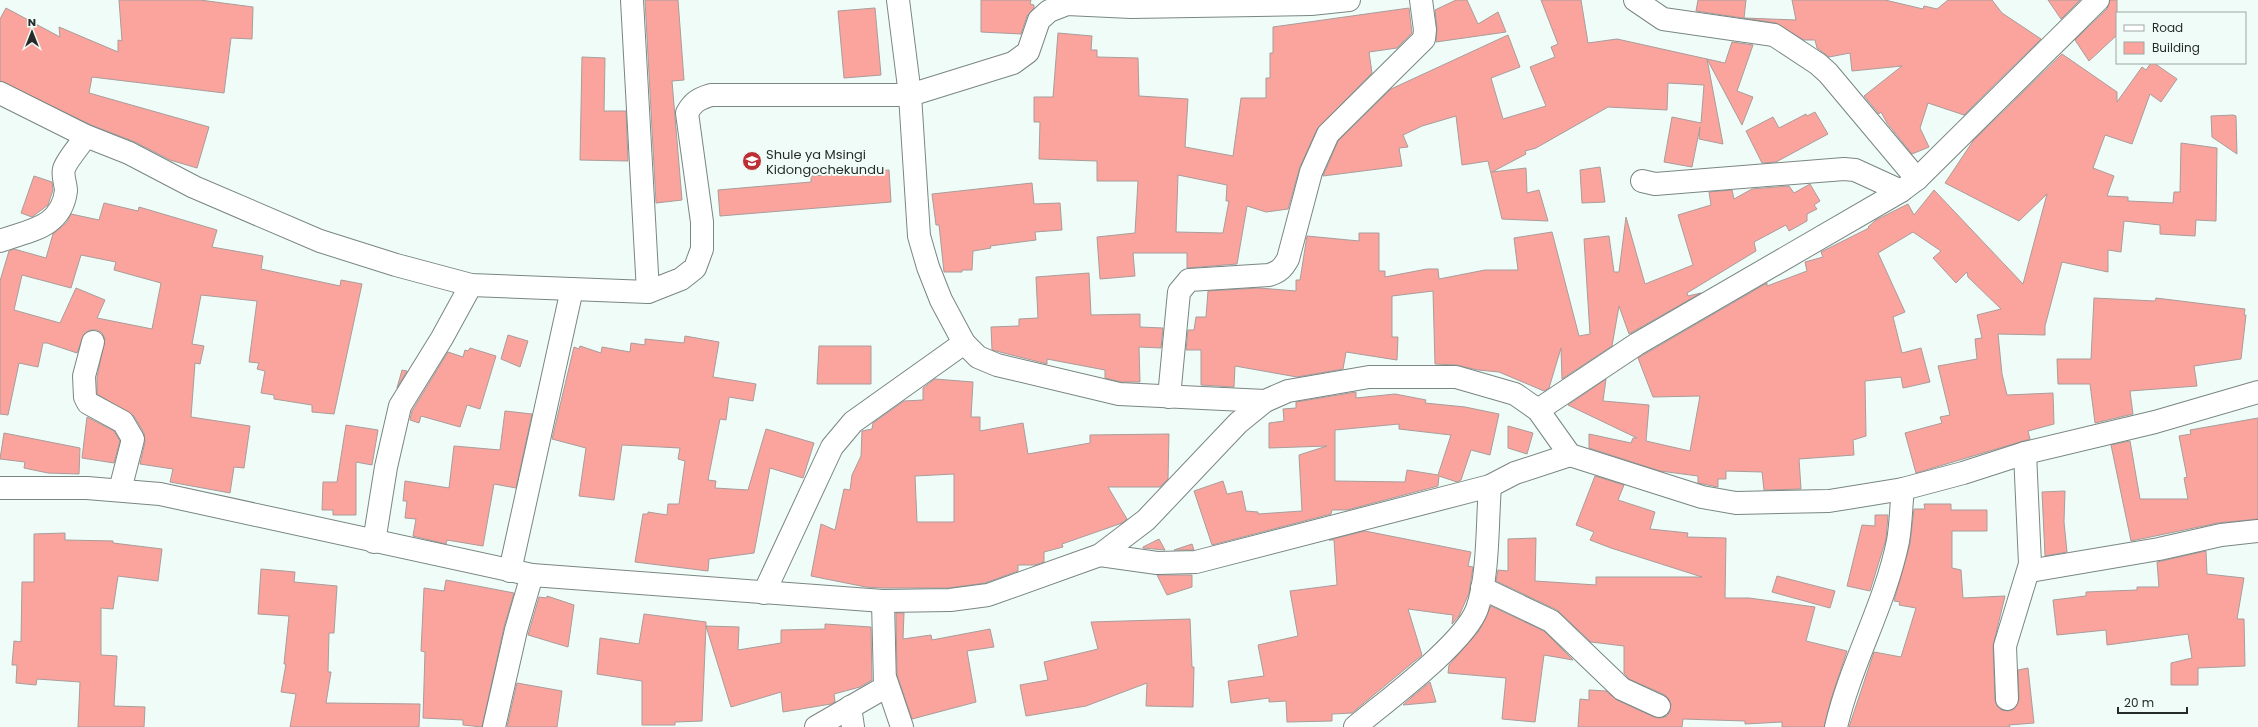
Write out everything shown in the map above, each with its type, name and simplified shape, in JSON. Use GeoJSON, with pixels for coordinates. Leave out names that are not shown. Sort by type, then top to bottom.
{"type":"FeatureCollection","features":[{"type":"Feature","properties":{"kind":"street"},"geometry":{"type":"LineString","coordinates":[[632,0],[648,292]]}},
{"type":"Feature","properties":{"kind":"street"},"geometry":{"type":"LineString","coordinates":[[898,0],[910,95],[919,236],[928,267],[941,300],[964,343],[978,357],[997,365],[1119,394],[1169,398],[1265,401]]}},
{"type":"Feature","properties":{"kind":"street"},"geometry":{"type":"LineString","coordinates":[[0,93],[86,136],[129,153],[187,184],[320,241],[396,265],[471,285],[648,292],[681,279],[695,268],[702,249],[702,222],[687,113],[693,103],[711,96],[910,95],[1013,63],[1028,52],[1039,20],[1049,11],[1067,4],[1131,7],[1349,0]]}},
{"type":"Feature","properties":{"kind":"street"},"geometry":{"type":"LineString","coordinates":[[1169,398],[1179,292],[1189,280],[1269,275],[1278,272],[1283,267],[1288,259],[1311,172],[1328,134],[1424,39],[1425,30],[1421,0]]}},
{"type":"Feature","properties":{"kind":"street"},"geometry":{"type":"LineString","coordinates":[[1635,0],[1663,20],[1774,35],[1823,67],[1909,185]]}},
{"type":"Feature","properties":{"kind":"street"},"geometry":{"type":"LineString","coordinates":[[1538,410],[1637,344],[1909,185],[2098,0]]}},
{"type":"Feature","properties":{"kind":"street"},"geometry":{"type":"LineString","coordinates":[[0,240],[37,228],[56,218],[61,210],[66,191],[64,170],[86,136]]}},
{"type":"Feature","properties":{"kind":"street"},"geometry":{"type":"LineString","coordinates":[[1642,181],[1655,184],[1844,169],[1855,170],[1909,185]]}},
{"type":"Feature","properties":{"kind":"street"},"geometry":{"type":"LineString","coordinates":[[374,542],[386,467],[400,406],[442,338],[471,285]]}},
{"type":"Feature","properties":{"kind":"street"},"geometry":{"type":"LineString","coordinates":[[510,571],[572,289]]}},
{"type":"Feature","properties":{"kind":"street"},"geometry":{"type":"LineString","coordinates":[[93,342],[84,376],[85,397],[88,403],[123,422],[133,439],[120,490]]}},
{"type":"Feature","properties":{"kind":"street"},"geometry":{"type":"LineString","coordinates":[[764,593],[832,447],[842,434],[853,422],[964,343]]}},
{"type":"Feature","properties":{"kind":"street"},"geometry":{"type":"LineString","coordinates":[[0,488],[120,490],[160,494],[197,501],[256,516],[374,542],[532,575],[883,601],[950,600],[988,595],[1100,555],[1146,520],[1238,423],[1265,401],[1288,391],[1369,377],[1456,377],[1515,394],[1538,410],[1570,455]]}},
{"type":"Feature","properties":{"kind":"street"},"geometry":{"type":"LineString","coordinates":[[1100,555],[1157,563],[1196,562],[1490,486],[1515,473],[1570,455],[1702,497],[1736,503],[1829,501],[1903,489],[1963,473],[2025,453],[2155,422],[2258,392]]}},
{"type":"Feature","properties":{"kind":"street"},"geometry":{"type":"LineString","coordinates":[[2007,699],[2006,641],[2029,571],[2030,557],[2025,453]]}},
{"type":"Feature","properties":{"kind":"street"},"geometry":{"type":"LineString","coordinates":[[1355,727],[1456,640],[1476,610],[1482,588],[1490,486]]}},
{"type":"Feature","properties":{"kind":"street"},"geometry":{"type":"LineString","coordinates":[[1836,727],[1843,696],[1886,582],[1898,540],[1903,489]]}},
{"type":"Feature","properties":{"kind":"street"},"geometry":{"type":"LineString","coordinates":[[2029,571],[2159,549],[2221,534],[2258,531]]}},
{"type":"Feature","properties":{"kind":"street"},"geometry":{"type":"LineString","coordinates":[[494,727],[516,630],[532,575]]}},
{"type":"Feature","properties":{"kind":"street"},"geometry":{"type":"LineString","coordinates":[[1482,588],[1551,621],[1622,689],[1659,706]]}},
{"type":"Feature","properties":{"kind":"street"},"geometry":{"type":"LineString","coordinates":[[883,601],[886,680],[902,727]]}},
{"type":"Feature","properties":{"kind":"street"},"geometry":{"type":"LineString","coordinates":[[816,727],[852,717],[882,689],[886,680]]}},
{"type":"Feature","properties":{"kind":"building"},"geometry":{"type":"Polygon","coordinates":[[[119,0],[200,0],[253,7],[252,39],[231,38],[224,93],[92,77],[89,93],[209,127],[197,168],[170,160],[135,142],[91,125],[0,81],[0,19],[6,8],[60,37],[59,27],[118,52],[118,40],[122,41],[119,0]]]}},
{"type":"Feature","properties":{"kind":"building"},"geometry":{"type":"Polygon","coordinates":[[[645,0],[678,0],[684,80],[672,81],[682,200],[656,203],[645,0]]]}},
{"type":"Feature","properties":{"kind":"building"},"geometry":{"type":"Polygon","coordinates":[[[981,0],[1031,0],[1030,4],[1034,5],[1034,8],[1027,16],[1021,34],[981,32],[981,0]]]}},
{"type":"Feature","properties":{"kind":"building"},"geometry":{"type":"Polygon","coordinates":[[[1456,0],[1467,0],[1478,24],[1498,12],[1506,32],[1436,42],[1437,29],[1435,10],[1456,0]]]}},
{"type":"Feature","properties":{"kind":"building"},"geometry":{"type":"Polygon","coordinates":[[[1541,0],[1581,0],[1588,43],[1617,39],[1707,59],[1723,144],[1699,139],[1700,127],[1692,167],[1664,162],[1672,117],[1701,123],[1704,85],[1668,83],[1667,110],[1608,107],[1536,148],[1525,151],[1526,154],[1492,172],[1526,168],[1527,193],[1539,190],[1548,221],[1502,219],[1488,161],[1462,165],[1456,116],[1422,126],[1403,135],[1408,147],[1399,148],[1402,166],[1323,176],[1338,141],[1391,89],[1508,35],[1520,67],[1491,78],[1503,119],[1546,106],[1530,67],[1555,57],[1551,47],[1558,44],[1541,0]]]}},
{"type":"Feature","properties":{"kind":"building"},"geometry":{"type":"Polygon","coordinates":[[[1698,0],[1746,0],[1744,18],[1796,20],[1792,0],[1885,0],[1923,9],[1924,6],[1937,9],[1948,0],[1992,0],[2002,13],[2041,39],[1964,115],[1928,103],[1920,128],[1929,147],[1912,154],[1887,123],[1881,112],[1879,114],[1864,96],[1902,66],[1852,71],[1850,53],[1829,57],[1817,48],[1815,40],[1804,40],[1776,23],[1696,11],[1698,0]]]}},
{"type":"Feature","properties":{"kind":"building"},"geometry":{"type":"Polygon","coordinates":[[[2048,0],[2080,0],[2061,19],[2048,0]]]}},
{"type":"Feature","properties":{"kind":"building"},"geometry":{"type":"Polygon","coordinates":[[[2110,0],[2117,0],[2116,36],[2089,61],[2075,40],[2107,9],[2110,0]]]}},
{"type":"Feature","properties":{"kind":"building"},"geometry":{"type":"Polygon","coordinates":[[[875,8],[881,75],[844,78],[838,11],[875,8]]]}},
{"type":"Feature","properties":{"kind":"building"},"geometry":{"type":"Polygon","coordinates":[[[1409,8],[1412,33],[1397,48],[1369,52],[1372,73],[1317,129],[1300,167],[1288,209],[1266,212],[1247,206],[1237,264],[1187,268],[1187,253],[1133,253],[1135,276],[1100,279],[1097,237],[1135,233],[1138,181],[1097,181],[1097,161],[1039,159],[1040,122],[1034,122],[1034,97],[1053,97],[1058,33],[1092,36],[1091,50],[1097,50],[1097,57],[1138,58],[1139,96],[1188,99],[1185,147],[1233,156],[1241,98],[1266,98],[1266,78],[1270,78],[1270,53],[1273,53],[1273,27],[1409,8]],[[1178,175],[1176,232],[1223,233],[1229,201],[1226,201],[1227,185],[1178,175]]]}},
{"type":"Feature","properties":{"kind":"building"},"geometry":{"type":"Polygon","coordinates":[[[1732,42],[1753,45],[1737,91],[1753,97],[1742,125],[1707,59],[1725,63],[1732,42]]]}},
{"type":"Feature","properties":{"kind":"building"},"geometry":{"type":"Polygon","coordinates":[[[2062,54],[2117,92],[2117,102],[2142,67],[2146,70],[2150,64],[2155,64],[2177,79],[2161,102],[2150,94],[2132,144],[2105,135],[2093,168],[2114,176],[2107,196],[2128,197],[2128,201],[2173,203],[2174,192],[2180,192],[2181,143],[2217,148],[2216,221],[2196,220],[2195,236],[2160,234],[2160,225],[2124,221],[2121,252],[2108,250],[2108,272],[2062,262],[2045,326],[2045,335],[1998,334],[2002,374],[2007,395],[2053,393],[2054,424],[2028,431],[2030,439],[1916,473],[1905,433],[1942,423],[1940,417],[1950,415],[1938,366],[1977,359],[1975,339],[1982,338],[1977,315],[2001,309],[1968,277],[1967,272],[1956,283],[1933,258],[1941,251],[1913,232],[1878,253],[1905,312],[1893,317],[1902,353],[1921,348],[1930,382],[1903,388],[1901,377],[1865,381],[1866,436],[1853,440],[1854,455],[1799,459],[1801,489],[1764,490],[1762,472],[1726,471],[1726,479],[1718,479],[1718,487],[1698,483],[1698,476],[1660,471],[1589,448],[1589,434],[1631,443],[1633,438],[1637,438],[1568,405],[1606,379],[1603,401],[1649,405],[1646,441],[1690,451],[1700,396],[1653,397],[1638,358],[1767,283],[1767,286],[1807,271],[1805,262],[1823,257],[1821,252],[1869,228],[1868,227],[1876,220],[1908,204],[1914,215],[1934,190],[2023,284],[2047,194],[2019,221],[1945,183],[1973,141],[2062,54]]]}},
{"type":"Feature","properties":{"kind":"building"},"geometry":{"type":"Polygon","coordinates":[[[582,57],[605,58],[604,111],[626,111],[628,161],[580,160],[582,57]]]}},
{"type":"Feature","properties":{"kind":"building"},"geometry":{"type":"Polygon","coordinates":[[[1815,112],[1828,134],[1776,162],[1762,163],[1746,131],[1773,117],[1779,128],[1806,114],[1807,116],[1815,112]]]}},
{"type":"Feature","properties":{"kind":"building"},"geometry":{"type":"Polygon","coordinates":[[[2211,116],[2236,116],[2237,154],[2212,137],[2211,116]]]}},
{"type":"Feature","properties":{"kind":"building"},"geometry":{"type":"Polygon","coordinates":[[[1600,167],[1605,202],[1582,203],[1580,170],[1600,167]]]}},
{"type":"Feature","properties":{"kind":"building"},"geometry":{"type":"Polygon","coordinates":[[[889,170],[891,202],[720,216],[718,190],[811,182],[811,176],[889,170]]]}},
{"type":"Feature","properties":{"kind":"building"},"geometry":{"type":"Polygon","coordinates":[[[34,176],[52,182],[53,190],[48,205],[32,217],[21,213],[34,176]]]}},
{"type":"Feature","properties":{"kind":"building"},"geometry":{"type":"Polygon","coordinates":[[[1032,183],[1034,204],[1060,203],[1062,230],[1035,232],[1036,240],[990,246],[991,248],[973,251],[972,270],[962,270],[962,272],[944,272],[939,225],[936,225],[932,194],[1032,183]]]}},
{"type":"Feature","properties":{"kind":"building"},"geometry":{"type":"Polygon","coordinates":[[[1810,184],[1820,201],[1814,205],[1817,209],[1807,214],[1807,221],[1789,231],[1786,225],[1754,242],[1756,251],[1687,293],[1688,296],[1701,293],[1629,334],[1619,306],[1612,346],[1562,379],[1561,348],[1549,388],[1544,391],[1499,372],[1478,370],[1456,365],[1435,364],[1433,291],[1392,296],[1392,337],[1398,337],[1397,360],[1346,352],[1343,369],[1297,377],[1235,366],[1234,387],[1201,385],[1201,350],[1186,350],[1188,330],[1194,330],[1196,317],[1206,317],[1208,291],[1259,288],[1296,291],[1296,280],[1300,280],[1307,236],[1359,241],[1359,233],[1379,233],[1379,271],[1385,271],[1385,277],[1427,269],[1438,269],[1439,279],[1485,270],[1518,270],[1514,238],[1552,232],[1579,336],[1590,334],[1584,239],[1609,236],[1614,272],[1619,272],[1626,217],[1645,284],[1693,265],[1678,215],[1711,205],[1709,192],[1732,190],[1734,199],[1752,189],[1789,186],[1794,193],[1810,184]]]}},
{"type":"Feature","properties":{"kind":"building"},"geometry":{"type":"Polygon","coordinates":[[[104,203],[138,211],[139,207],[217,230],[212,247],[263,256],[261,269],[340,286],[341,280],[362,284],[334,414],[312,412],[312,405],[274,399],[274,395],[261,393],[265,371],[257,369],[259,363],[249,362],[257,301],[201,295],[192,344],[204,346],[200,364],[195,363],[191,417],[250,426],[244,468],[234,467],[230,493],[170,482],[173,469],[140,464],[145,442],[144,433],[134,416],[97,394],[97,377],[105,339],[102,333],[97,330],[90,330],[84,334],[77,353],[43,343],[38,367],[19,363],[8,415],[0,414],[0,281],[9,251],[14,249],[46,258],[53,234],[67,222],[71,214],[99,220],[104,203]],[[81,255],[71,288],[22,275],[14,310],[60,323],[76,288],[105,300],[97,318],[152,329],[161,283],[114,270],[116,262],[81,255]]]}},
{"type":"Feature","properties":{"kind":"building"},"geometry":{"type":"Polygon","coordinates":[[[1089,273],[1091,315],[1140,314],[1140,327],[1163,328],[1161,348],[1139,347],[1140,382],[1121,382],[1105,378],[1105,370],[1047,359],[1047,364],[992,350],[991,327],[1019,326],[1019,319],[1038,318],[1036,277],[1089,273]]]}},
{"type":"Feature","properties":{"kind":"building"},"geometry":{"type":"Polygon","coordinates":[[[2094,298],[2155,301],[2156,298],[2245,309],[2244,315],[2246,315],[2241,359],[2194,366],[2197,386],[2130,391],[2133,414],[2095,423],[2090,384],[2058,384],[2057,359],[2091,359],[2094,298]]]}},
{"type":"Feature","properties":{"kind":"building"},"geometry":{"type":"Polygon","coordinates":[[[508,335],[528,341],[520,367],[501,359],[508,335]]]}},
{"type":"Feature","properties":{"kind":"building"},"geometry":{"type":"Polygon","coordinates":[[[685,336],[719,342],[713,377],[756,384],[753,401],[729,397],[726,420],[720,419],[708,480],[716,481],[715,488],[748,490],[766,429],[814,443],[803,478],[770,468],[754,553],[709,559],[708,571],[635,562],[643,514],[648,514],[648,512],[667,515],[668,504],[679,504],[685,461],[678,459],[680,448],[622,445],[614,500],[579,496],[586,448],[552,439],[574,347],[579,349],[580,346],[601,353],[602,347],[630,352],[631,343],[645,345],[645,339],[684,343],[685,336]]]}},
{"type":"Feature","properties":{"kind":"building"},"geometry":{"type":"Polygon","coordinates":[[[819,346],[871,346],[871,384],[817,384],[819,346]]]}},
{"type":"Feature","properties":{"kind":"building"},"geometry":{"type":"Polygon","coordinates":[[[470,348],[496,356],[480,409],[467,405],[460,427],[421,416],[419,423],[410,420],[412,411],[448,352],[463,357],[465,350],[468,351],[470,348]]]}},
{"type":"Feature","properties":{"kind":"building"},"geometry":{"type":"Polygon","coordinates":[[[402,370],[407,371],[397,388],[402,370]]]}},
{"type":"Feature","properties":{"kind":"building"},"geometry":{"type":"Polygon","coordinates":[[[935,379],[973,382],[971,417],[980,417],[980,431],[1023,423],[1028,454],[1090,443],[1090,435],[1169,434],[1168,479],[1160,487],[1108,487],[1127,519],[1122,523],[1062,544],[1063,547],[1044,552],[1044,562],[1035,565],[1018,565],[1018,571],[985,583],[949,588],[883,588],[866,587],[811,576],[821,524],[835,530],[844,489],[850,490],[852,475],[861,456],[862,431],[872,429],[873,423],[904,401],[923,400],[923,388],[935,379]],[[954,474],[915,476],[917,522],[954,522],[954,474]]]}},
{"type":"Feature","properties":{"kind":"building"},"geometry":{"type":"Polygon","coordinates":[[[1356,392],[1356,398],[1395,394],[1426,400],[1425,403],[1465,407],[1499,414],[1490,455],[1471,450],[1461,480],[1457,482],[1439,476],[1438,486],[1347,510],[1332,510],[1331,514],[1212,545],[1194,491],[1223,481],[1227,494],[1242,491],[1246,511],[1258,512],[1258,514],[1302,511],[1299,455],[1327,446],[1269,448],[1269,423],[1284,421],[1283,409],[1296,408],[1296,402],[1356,392]],[[1399,424],[1335,430],[1335,481],[1405,482],[1407,470],[1438,475],[1451,435],[1399,429],[1399,424]]]}},
{"type":"Feature","properties":{"kind":"building"},"geometry":{"type":"Polygon","coordinates":[[[505,411],[532,414],[516,488],[494,484],[483,546],[447,540],[446,544],[413,536],[416,519],[405,518],[407,501],[403,501],[405,481],[449,488],[454,446],[500,450],[505,411]]]}},
{"type":"Feature","properties":{"kind":"building"},"geometry":{"type":"Polygon","coordinates":[[[87,417],[114,431],[120,441],[114,463],[82,458],[87,417]]]}},
{"type":"Feature","properties":{"kind":"building"},"geometry":{"type":"Polygon","coordinates":[[[2258,418],[2258,519],[2218,523],[2131,541],[2111,445],[2130,441],[2140,499],[2188,499],[2184,478],[2187,477],[2179,436],[2191,434],[2190,430],[2258,418]]]}},
{"type":"Feature","properties":{"kind":"building"},"geometry":{"type":"Polygon","coordinates":[[[346,425],[378,430],[372,465],[356,462],[356,515],[333,515],[333,510],[322,510],[323,482],[337,482],[346,425]]]}},
{"type":"Feature","properties":{"kind":"building"},"geometry":{"type":"Polygon","coordinates":[[[1508,426],[1533,433],[1527,454],[1508,448],[1508,426]]]}},
{"type":"Feature","properties":{"kind":"building"},"geometry":{"type":"Polygon","coordinates":[[[4,433],[80,448],[79,474],[48,473],[24,468],[25,462],[0,459],[4,433]]]}},
{"type":"Feature","properties":{"kind":"building"},"geometry":{"type":"Polygon","coordinates":[[[1595,476],[1624,485],[1618,500],[1655,512],[1650,529],[1688,533],[1687,537],[1726,538],[1725,598],[1749,598],[1815,607],[1806,641],[1847,651],[1831,699],[1824,727],[1782,727],[1782,722],[1745,724],[1745,721],[1683,719],[1682,727],[1578,727],[1580,699],[1589,700],[1589,690],[1606,691],[1617,700],[1654,717],[1661,718],[1667,716],[1670,711],[1671,704],[1665,695],[1629,679],[1624,673],[1624,646],[1591,642],[1557,610],[1496,581],[1498,570],[1508,571],[1508,539],[1536,538],[1535,581],[1596,585],[1596,577],[1702,577],[1590,540],[1594,532],[1576,525],[1595,476]]]}},
{"type":"Feature","properties":{"kind":"building"},"geometry":{"type":"Polygon","coordinates":[[[2065,491],[2064,522],[2067,552],[2045,556],[2042,492],[2065,491]]]}},
{"type":"Feature","properties":{"kind":"building"},"geometry":{"type":"Polygon","coordinates":[[[1924,504],[1951,504],[1951,510],[1987,510],[1987,531],[1952,531],[1952,568],[1961,570],[1963,598],[2005,596],[1993,646],[1995,700],[1997,706],[2002,710],[2008,711],[2014,709],[2019,699],[2018,670],[2028,668],[2034,723],[2009,725],[2010,727],[1849,727],[1874,652],[1901,657],[1916,608],[1899,605],[1900,602],[1894,601],[1910,544],[1914,509],[1925,509],[1924,504]]]}},
{"type":"Feature","properties":{"kind":"building"},"geometry":{"type":"Polygon","coordinates":[[[1875,515],[1888,515],[1886,539],[1870,591],[1847,586],[1862,525],[1875,526],[1875,515]]]}},
{"type":"Feature","properties":{"kind":"building"},"geometry":{"type":"Polygon","coordinates":[[[1365,531],[1471,552],[1468,566],[1473,567],[1469,593],[1459,616],[1452,624],[1453,615],[1408,609],[1422,655],[1352,713],[1332,714],[1332,721],[1287,722],[1286,701],[1269,702],[1269,698],[1231,703],[1228,681],[1264,676],[1258,645],[1298,636],[1290,591],[1337,585],[1334,540],[1329,540],[1365,531]]]}},
{"type":"Feature","properties":{"kind":"building"},"geometry":{"type":"Polygon","coordinates":[[[65,533],[65,540],[113,541],[113,543],[162,549],[158,581],[118,576],[113,609],[101,608],[101,655],[117,656],[114,706],[145,707],[144,727],[78,727],[80,682],[37,679],[36,685],[16,683],[17,665],[12,665],[14,641],[21,642],[22,582],[34,582],[34,534],[65,533]]]}},
{"type":"Feature","properties":{"kind":"building"},"geometry":{"type":"Polygon","coordinates":[[[1159,539],[1165,550],[1143,548],[1143,547],[1159,539]]]}},
{"type":"Feature","properties":{"kind":"building"},"geometry":{"type":"Polygon","coordinates":[[[1192,544],[1194,550],[1174,550],[1192,544]]]}},
{"type":"Feature","properties":{"kind":"building"},"geometry":{"type":"Polygon","coordinates":[[[2206,551],[2207,574],[2244,578],[2237,619],[2244,619],[2245,666],[2198,668],[2198,685],[2171,685],[2171,663],[2192,658],[2188,634],[2107,645],[2106,630],[2057,635],[2053,600],[2086,596],[2086,592],[2137,590],[2137,587],[2159,587],[2157,562],[2206,551]]]}},
{"type":"Feature","properties":{"kind":"building"},"geometry":{"type":"Polygon","coordinates":[[[261,569],[295,572],[294,582],[337,586],[334,633],[329,633],[328,672],[331,672],[326,703],[420,704],[419,727],[290,727],[296,694],[281,692],[286,664],[284,664],[289,616],[258,614],[261,569]]]}},
{"type":"Feature","properties":{"kind":"building"},"geometry":{"type":"Polygon","coordinates":[[[1157,575],[1192,575],[1192,587],[1167,595],[1157,575]]]}},
{"type":"Feature","properties":{"kind":"building"},"geometry":{"type":"Polygon","coordinates":[[[1777,576],[1835,591],[1830,608],[1772,592],[1777,576]]]}},
{"type":"Feature","properties":{"kind":"building"},"geometry":{"type":"Polygon","coordinates":[[[446,580],[514,593],[504,627],[482,727],[463,725],[463,720],[423,718],[425,652],[421,651],[424,588],[444,591],[446,580]]]}},
{"type":"Feature","properties":{"kind":"building"},"geometry":{"type":"Polygon","coordinates":[[[547,596],[574,605],[568,647],[528,635],[539,597],[547,598],[547,596]]]}},
{"type":"Feature","properties":{"kind":"building"},"geometry":{"type":"Polygon","coordinates":[[[1491,606],[1544,631],[1573,660],[1544,655],[1535,722],[1502,719],[1506,678],[1448,673],[1449,665],[1479,631],[1491,606]]]}},
{"type":"Feature","properties":{"kind":"building"},"geometry":{"type":"Polygon","coordinates":[[[896,613],[904,613],[903,639],[931,635],[932,640],[990,629],[994,647],[967,651],[976,702],[912,719],[897,675],[896,613]]]}},
{"type":"Feature","properties":{"kind":"building"},"geometry":{"type":"Polygon","coordinates":[[[644,614],[706,622],[702,721],[675,722],[675,725],[642,725],[642,681],[597,674],[600,638],[639,644],[644,614]]]}},
{"type":"Feature","properties":{"kind":"building"},"geometry":{"type":"Polygon","coordinates":[[[1190,619],[1192,667],[1194,667],[1193,707],[1146,706],[1147,683],[1086,706],[1026,716],[1020,685],[1048,680],[1044,662],[1098,649],[1091,622],[1190,619]]]}},
{"type":"Feature","properties":{"kind":"building"},"geometry":{"type":"Polygon","coordinates":[[[825,624],[871,627],[872,680],[860,687],[834,694],[835,702],[831,704],[783,712],[781,692],[731,707],[706,626],[739,627],[738,650],[781,643],[781,630],[825,629],[825,624]]]}},
{"type":"Feature","properties":{"kind":"building"},"geometry":{"type":"Polygon","coordinates":[[[1430,682],[1436,702],[1403,705],[1412,697],[1430,682]]]}},
{"type":"Feature","properties":{"kind":"building"},"geometry":{"type":"Polygon","coordinates":[[[517,683],[562,691],[557,727],[507,727],[517,683]]]}},
{"type":"Feature","properties":{"kind":"place","name":"Shule ya Msingi Kidongochekundu"},"geometry":{"type":"Point","coordinates":[752,161]}}]}
